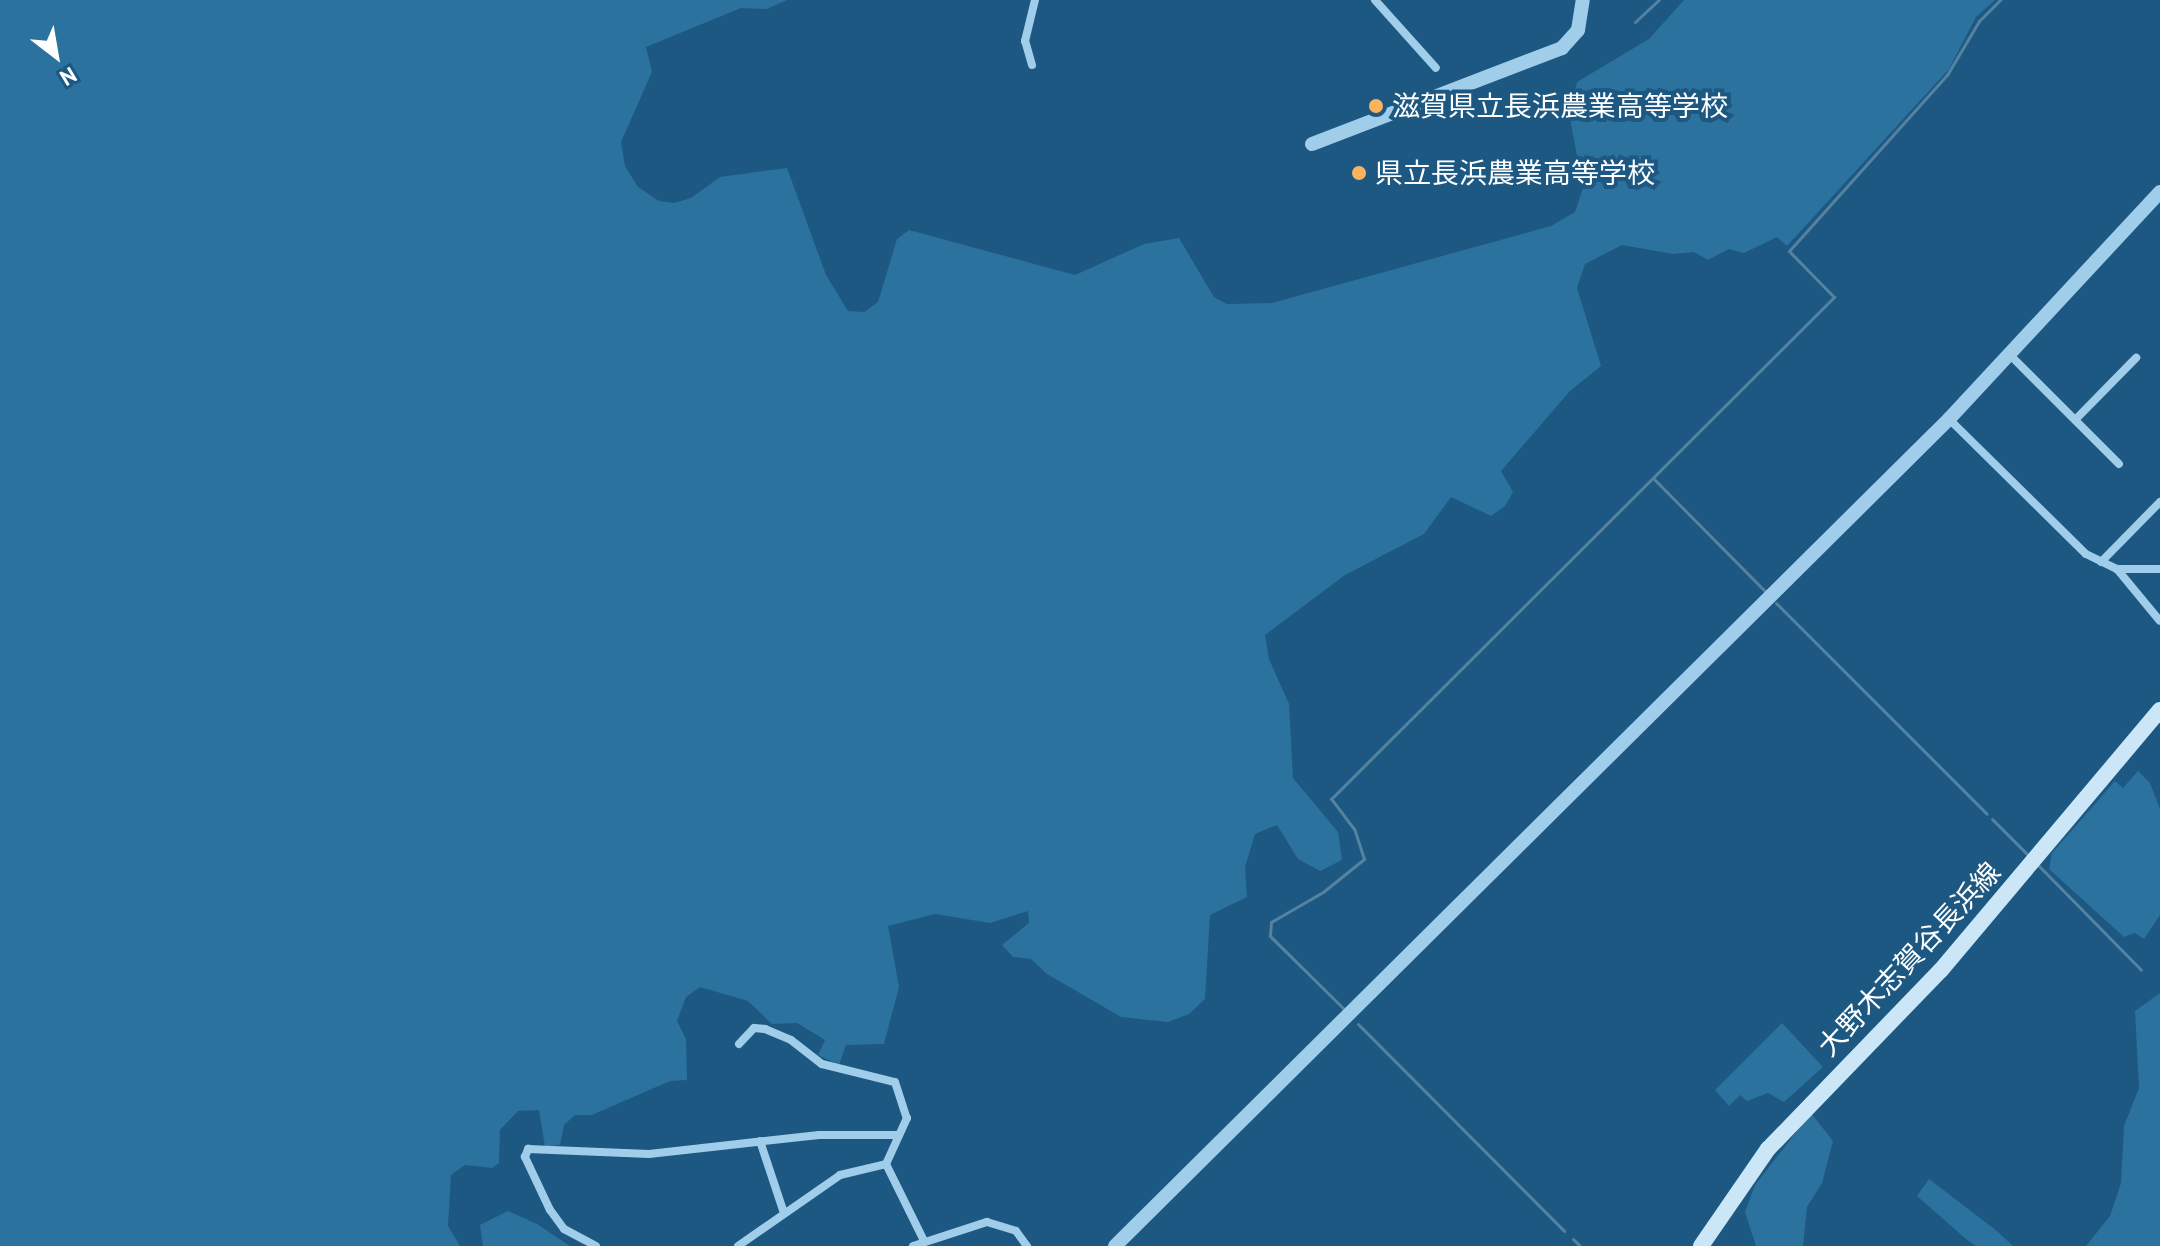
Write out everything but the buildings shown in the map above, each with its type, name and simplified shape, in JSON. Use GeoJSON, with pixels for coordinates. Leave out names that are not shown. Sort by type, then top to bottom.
{"type":"FeatureCollection","features":[{"type":"Feature","properties":{"kind":"main road","name":"大野木志賀谷長浜線"},"geometry":{"type":"LineString","coordinates":[[1701,1246],[1768,1149],[1941,970],[2160,710]]}},
{"type":"Feature","properties":{"kind":"street"},"geometry":{"type":"LineString","coordinates":[[1032,65],[1025,41],[1035,0]]}},
{"type":"Feature","properties":{"kind":"street"},"geometry":{"type":"LineString","coordinates":[[1375,0],[1436,68]]}},
{"type":"Feature","properties":{"kind":"street"},"geometry":{"type":"LineString","coordinates":[[1312,144],[1562,48],[1581,22],[1583,0]]}},
{"type":"Feature","properties":{"kind":"street"},"geometry":{"type":"LineString","coordinates":[[1115,1246],[1949,419],[2160,192]]}},
{"type":"Feature","properties":{"kind":"street"},"geometry":{"type":"LineString","coordinates":[[2010,355],[2119,464]]}},
{"type":"Feature","properties":{"kind":"street"},"geometry":{"type":"LineString","coordinates":[[2076,419],[2136,358]]}},
{"type":"Feature","properties":{"kind":"street"},"geometry":{"type":"LineString","coordinates":[[1949,419],[2063,534],[2101,562],[2117,569],[2159,568]]}},
{"type":"Feature","properties":{"kind":"street"},"geometry":{"type":"LineString","coordinates":[[2101,562],[2160,502]]}},
{"type":"Feature","properties":{"kind":"street"},"geometry":{"type":"LineString","coordinates":[[2117,569],[2160,621]]}},
{"type":"Feature","properties":{"kind":"street"},"geometry":{"type":"LineString","coordinates":[[739,1044],[754,1028],[765,1029],[791,1040],[822,1064],[895,1082],[907,1118],[886,1164],[923,1239]]}},
{"type":"Feature","properties":{"kind":"street"},"geometry":{"type":"LineString","coordinates":[[596,1246],[564,1229],[550,1210],[525,1157],[528,1149],[649,1154],[760,1141],[898,1135]]}},
{"type":"Feature","properties":{"kind":"street"},"geometry":{"type":"LineString","coordinates":[[760,1141],[784,1213]]}},
{"type":"Feature","properties":{"kind":"street"},"geometry":{"type":"LineString","coordinates":[[738,1246],[784,1213],[827,1189],[840,1175],[886,1164]]}},
{"type":"Feature","properties":{"kind":"street"},"geometry":{"type":"LineString","coordinates":[[913,1246],[923,1239],[987,1222],[1016,1231],[1027,1246]]}},
{"type":"Feature","properties":{"kind":"shaded area"},"geometry":{"type":"Polygon","coordinates":[[[0,0],[787,0],[767,9],[741,8],[646,47],[652,72],[621,142],[625,166],[638,187],[659,201],[674,203],[691,198],[720,177],[787,168],[826,275],[848,311],[864,312],[878,302],[897,239],[909,230],[1075,275],[1144,244],[1179,238],[1214,297],[1227,304],[1272,303],[1551,226],[1575,212],[1583,188],[1569,113],[1577,82],[1649,39],[1684,0],[1995,0],[1976,17],[1949,69],[1787,246],[1777,237],[1744,253],[1729,249],[1708,260],[1694,252],[1673,254],[1622,245],[1585,264],[1577,288],[1601,366],[1570,391],[1501,471],[1513,492],[1505,506],[1491,516],[1451,497],[1424,534],[1345,575],[1265,635],[1269,659],[1289,704],[1293,778],[1338,832],[1342,860],[1320,871],[1298,859],[1277,825],[1255,834],[1245,867],[1247,897],[1210,915],[1205,999],[1189,1014],[1168,1022],[1121,1017],[1047,974],[1031,959],[1013,957],[1002,945],[1029,923],[1028,911],[990,923],[935,914],[888,926],[899,987],[884,1044],[846,1045],[839,1065],[818,1055],[825,1040],[797,1023],[772,1024],[748,1001],[700,987],[686,997],[677,1021],[686,1039],[687,1080],[670,1081],[592,1115],[575,1115],[564,1125],[560,1145],[545,1147],[539,1110],[518,1111],[500,1130],[499,1163],[492,1168],[465,1165],[451,1175],[448,1226],[460,1246],[0,1246],[0,0]]]}},
{"type":"Feature","properties":{"kind":"shaded area"},"geometry":{"type":"Polygon","coordinates":[[[2138,771],[2150,783],[2160,809],[2160,915],[2144,939],[2135,933],[2124,937],[2049,869],[2052,853],[2115,781],[2123,788],[2138,771]]]}},
{"type":"Feature","properties":{"kind":"shaded area"},"geometry":{"type":"Polygon","coordinates":[[[2160,993],[2160,1246],[2086,1246],[2110,1216],[2121,1183],[2124,1126],[2139,1088],[2135,1011],[2160,993]]]}},
{"type":"Feature","properties":{"kind":"shaded area"},"geometry":{"type":"Polygon","coordinates":[[[1782,1023],[1823,1067],[1784,1102],[1768,1093],[1747,1101],[1740,1095],[1729,1106],[1715,1090],[1782,1023]]]}},
{"type":"Feature","properties":{"kind":"shaded area"},"geometry":{"type":"Polygon","coordinates":[[[1811,1113],[1833,1141],[1822,1183],[1807,1207],[1803,1246],[1756,1246],[1745,1212],[1755,1185],[1811,1113]]]}},
{"type":"Feature","properties":{"kind":"shaded area"},"geometry":{"type":"Polygon","coordinates":[[[1929,1179],[2013,1246],[1976,1246],[1966,1239],[1917,1196],[1929,1179]]]}},
{"type":"Feature","properties":{"kind":"shaded area"},"geometry":{"type":"Polygon","coordinates":[[[508,1211],[537,1224],[570,1246],[483,1246],[480,1225],[508,1211]]]}},
{"type":"Feature","properties":{"kind":"waterway"},"geometry":{"type":"LineString","coordinates":[[1635,22],[1659,0]]}},
{"type":"Feature","properties":{"kind":"waterway"},"geometry":{"type":"LineString","coordinates":[[1343,1008],[1270,936],[1271,922],[1323,892],[1364,859],[1354,829],[1331,799],[1834,297],[1789,251],[1947,75],[1979,21],[2000,0]]}},
{"type":"Feature","properties":{"kind":"waterway"},"geometry":{"type":"LineString","coordinates":[[1653,478],[1765,591]]}},
{"type":"Feature","properties":{"kind":"waterway"},"geometry":{"type":"LineString","coordinates":[[1776,603],[1987,814]]}},
{"type":"Feature","properties":{"kind":"waterway"},"geometry":{"type":"LineString","coordinates":[[1992,819],[2027,854]]}},
{"type":"Feature","properties":{"kind":"waterway"},"geometry":{"type":"LineString","coordinates":[[2037,864],[2141,970]]}},
{"type":"Feature","properties":{"kind":"waterway"},"geometry":{"type":"LineString","coordinates":[[1358,1024],[1564,1231]]}},
{"type":"Feature","properties":{"kind":"waterway"},"geometry":{"type":"LineString","coordinates":[[1573,1239],[1580,1246]]}},
{"type":"Feature","properties":{"kind":"place","name":"滋賀県立長浜農業高等学校"},"geometry":{"type":"Point","coordinates":[1376,106]}},
{"type":"Feature","properties":{"kind":"place","name":"県立長浜農業高等学校"},"geometry":{"type":"Point","coordinates":[1359,173]}}]}
